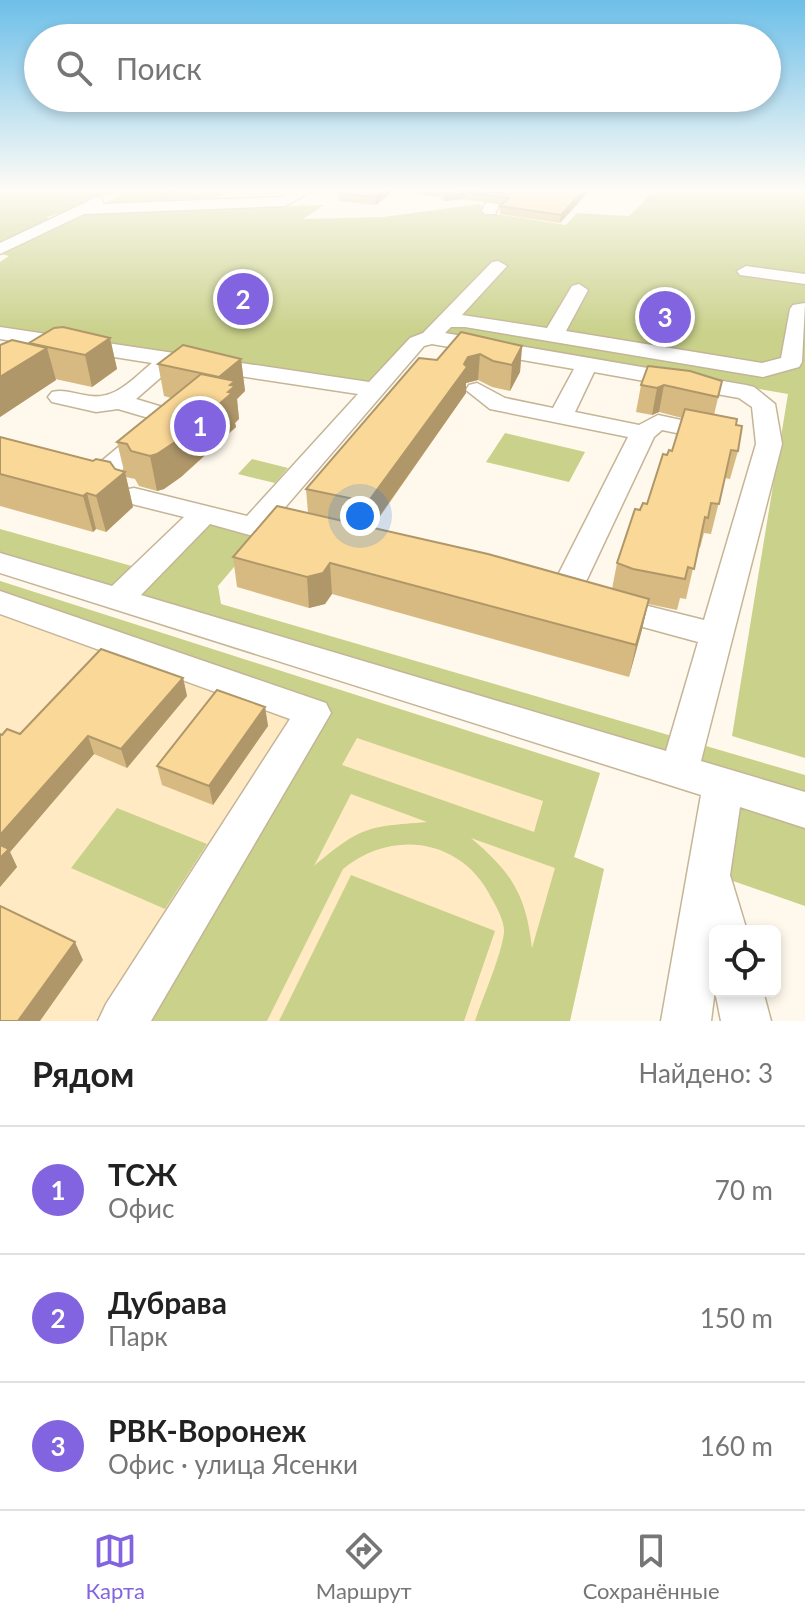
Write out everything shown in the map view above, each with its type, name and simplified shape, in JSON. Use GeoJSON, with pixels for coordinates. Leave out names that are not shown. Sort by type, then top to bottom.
{"type":"FeatureCollection","features":[{"type":"Feature","properties":{"kind":"street"},"geometry":{"type":"LineString","coordinates":[[0,249],[23,238]]}},
{"type":"Feature","properties":{"kind":"street"},"geometry":{"type":"LineString","coordinates":[[64,472],[253,527],[273,521],[375,390],[417,342],[437,329],[498,266]]}},
{"type":"Feature","properties":{"kind":"street"},"geometry":{"type":"LineString","coordinates":[[746,271],[805,279]]}},
{"type":"Feature","properties":{"kind":"street"},"geometry":{"type":"LineString","coordinates":[[554,335],[579,290]]}},
{"type":"Feature","properties":{"kind":"street"},"geometry":{"type":"LineString","coordinates":[[437,329],[465,321],[763,370],[791,362],[800,309],[805,309]]}},
{"type":"Feature","properties":{"kind":"street"},"geometry":{"type":"LineString","coordinates":[[437,329],[587,365],[746,392],[763,404],[718,635],[685,741],[679,772]]}},
{"type":"Feature","properties":{"kind":"street"},"geometry":{"type":"LineString","coordinates":[[0,333],[375,390]]}},
{"type":"Feature","properties":{"kind":"street"},"geometry":{"type":"LineString","coordinates":[[13,356],[40,339]]}},
{"type":"Feature","properties":{"kind":"street"},"geometry":{"type":"LineString","coordinates":[[119,402],[169,359]]}},
{"type":"Feature","properties":{"kind":"street"},"geometry":{"type":"LineString","coordinates":[[560,417],[587,365]]}},
{"type":"Feature","properties":{"kind":"street"},"geometry":{"type":"LineString","coordinates":[[477,390],[498,404],[643,433]]}},
{"type":"Feature","properties":{"kind":"street"},"geometry":{"type":"LineString","coordinates":[[60,397],[96,405],[119,402],[170,417],[95,480]]}},
{"type":"Feature","properties":{"kind":"street"},"geometry":{"type":"LineString","coordinates":[[601,603],[643,433],[658,422],[701,431]]}},
{"type":"Feature","properties":{"kind":"street"},"geometry":{"type":"LineString","coordinates":[[118,599],[204,513]]}},
{"type":"Feature","properties":{"kind":"street"},"geometry":{"type":"LineString","coordinates":[[0,563],[805,810]]}},
{"type":"Feature","properties":{"kind":"street"},"geometry":{"type":"LineString","coordinates":[[523,579],[718,635]]}},
{"type":"Feature","properties":{"kind":"street"},"geometry":{"type":"LineString","coordinates":[[0,602],[313,713],[123,1021]]}},
{"type":"Feature","properties":{"kind":"street"},"geometry":{"type":"LineString","coordinates":[[686,1021],[723,785]]}},
{"type":"Feature","properties":{"kind":"street"},"geometry":{"type":"LineString","coordinates":[[710,873],[723,925]]}},
{"type":"Feature","properties":{"kind":"street"},"geometry":{"type":"LineString","coordinates":[[740,997],[746,1021]]}},
{"type":"Feature","properties":{"kind":"shaded area"},"geometry":{"type":"Polygon","coordinates":[[[0,581],[600,773],[574,857],[604,869],[570,1021],[0,1021],[0,581]]]}},
{"type":"Feature","properties":{"kind":"green space"},"geometry":{"type":"Polygon","coordinates":[[[0,238],[14,238],[0,244],[0,238]]]}},
{"type":"Feature","properties":{"kind":"green space"},"geometry":{"type":"Polygon","coordinates":[[[33,238],[805,238],[805,758],[732,736],[788,394],[452,335],[425,334],[370,384],[0,329],[0,262],[9,256],[1,254],[33,238]]]}},
{"type":"Feature","properties":{"kind":"green space"},"geometry":{"type":"Polygon","coordinates":[[[505,433],[585,452],[569,482],[486,462],[505,433]]]}},
{"type":"Feature","properties":{"kind":"green space"},"geometry":{"type":"Polygon","coordinates":[[[252,459],[288,468],[275,483],[238,474],[252,459]]]}},
{"type":"Feature","properties":{"kind":"green space"},"geometry":{"type":"Polygon","coordinates":[[[204,513],[273,521],[218,586],[221,604],[805,775],[805,906],[710,873],[723,786],[0,563],[0,529],[146,570],[204,513]]]}},
{"type":"Feature","properties":{"kind":"green space"},"geometry":{"type":"Polygon","coordinates":[[[0,581],[600,773],[574,857],[604,869],[570,1021],[475,1021],[502,942],[504,929],[500,915],[479,879],[464,863],[445,852],[425,846],[404,845],[383,848],[343,869],[267,1021],[138,1021],[321,720],[0,592],[0,581]],[[357,738],[342,765],[534,832],[543,801],[357,738]],[[351,794],[314,866],[343,843],[366,831],[390,825],[427,822],[351,794]],[[471,838],[497,862],[521,898],[532,948],[555,868],[471,838]]]}},
{"type":"Feature","properties":{"kind":"green space"},"geometry":{"type":"Polygon","coordinates":[[[117,808],[207,844],[165,909],[71,868],[117,808]]]}},
{"type":"Feature","properties":{"kind":"green space"},"geometry":{"type":"Polygon","coordinates":[[[351,875],[495,931],[464,1021],[279,1021],[351,875]]]}},
{"type":"Feature","properties":{"kind":"building"},"geometry":{"type":"Polygon","coordinates":[[[63,327],[110,338],[85,355],[29,343],[54,328],[63,327]]]}},
{"type":"Feature","properties":{"kind":"building"},"geometry":{"type":"Polygon","coordinates":[[[461,332],[522,346],[512,365],[480,354],[468,357],[464,364],[467,367],[368,502],[306,489],[419,358],[437,360],[461,332]]]}},
{"type":"Feature","properties":{"kind":"building"},"geometry":{"type":"Polygon","coordinates":[[[12,340],[47,348],[0,377],[0,345],[12,340]]]}},
{"type":"Feature","properties":{"kind":"building"},"geometry":{"type":"Polygon","coordinates":[[[183,345],[241,359],[219,377],[158,364],[183,345]]]}},
{"type":"Feature","properties":{"kind":"building"},"geometry":{"type":"Polygon","coordinates":[[[648,366],[690,371],[722,381],[718,397],[664,385],[657,388],[641,385],[648,366]]]}},
{"type":"Feature","properties":{"kind":"building"},"geometry":{"type":"Polygon","coordinates":[[[201,374],[235,381],[230,385],[235,386],[228,392],[232,393],[175,442],[150,456],[131,451],[127,444],[117,442],[201,374]]]}},
{"type":"Feature","properties":{"kind":"building"},"geometry":{"type":"Polygon","coordinates":[[[685,409],[737,419],[736,425],[742,426],[738,451],[731,450],[719,504],[711,503],[694,569],[688,567],[685,579],[617,563],[635,509],[640,510],[643,503],[647,504],[663,454],[672,451],[685,409]]]}},
{"type":"Feature","properties":{"kind":"building"},"geometry":{"type":"Polygon","coordinates":[[[0,437],[93,461],[110,462],[115,469],[125,472],[96,496],[87,493],[83,496],[0,474],[0,437]]]}},
{"type":"Feature","properties":{"kind":"building"},"geometry":{"type":"Polygon","coordinates":[[[277,506],[488,554],[649,599],[636,645],[330,563],[323,573],[307,577],[233,557],[277,506]]]}},
{"type":"Feature","properties":{"kind":"building"},"geometry":{"type":"Polygon","coordinates":[[[101,649],[183,678],[121,749],[88,736],[0,835],[0,734],[7,729],[20,734],[101,649]]]}},
{"type":"Feature","properties":{"kind":"building"},"geometry":{"type":"Polygon","coordinates":[[[217,690],[265,707],[209,786],[157,766],[217,690]]]}},
{"type":"Feature","properties":{"kind":"building"},"geometry":{"type":"Polygon","coordinates":[[[0,845],[9,849],[0,858],[0,845]]]}},
{"type":"Feature","properties":{"kind":"building"},"geometry":{"type":"Polygon","coordinates":[[[0,906],[75,942],[18,1021],[0,1021],[0,906]]]}},
{"type":"Feature","properties":{"kind":"place","name":"Дубрава"},"geometry":{"type":"Point","coordinates":[243,299]}},
{"type":"Feature","properties":{"kind":"place","name":"РВК-Воронеж"},"geometry":{"type":"Point","coordinates":[665,317]}},
{"type":"Feature","properties":{"kind":"place","name":"ТСЖ"},"geometry":{"type":"Point","coordinates":[200,426]}}]}
